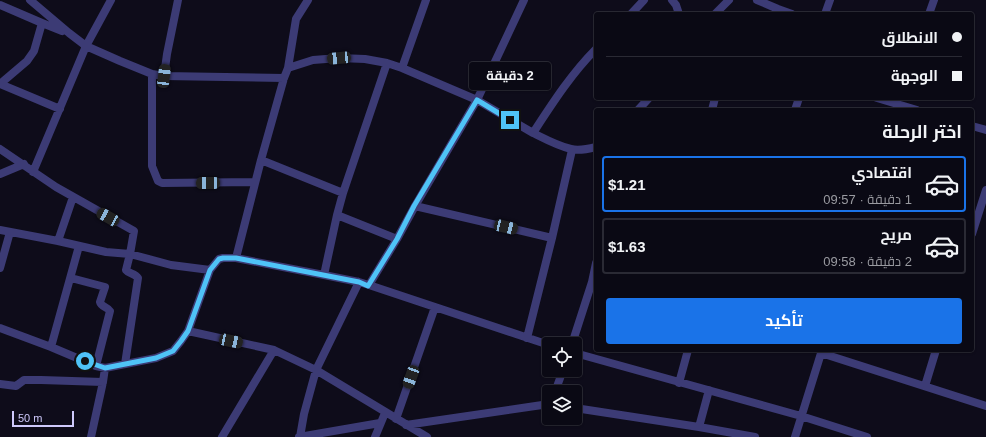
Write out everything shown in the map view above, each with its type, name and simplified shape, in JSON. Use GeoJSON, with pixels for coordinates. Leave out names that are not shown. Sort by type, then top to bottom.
{"type":"FeatureCollection","features":[{"type":"Feature","properties":{"kind":"street"},"geometry":{"type":"LineString","coordinates":[[31,0],[86,46],[152,74],[164,76],[284,78]]}},
{"type":"Feature","properties":{"kind":"street"},"geometry":{"type":"LineString","coordinates":[[33,172],[86,46],[111,0]]}},
{"type":"Feature","properties":{"kind":"street"},"geometry":{"type":"LineString","coordinates":[[164,76],[166,54],[178,0]]}},
{"type":"Feature","properties":{"kind":"street"},"geometry":{"type":"LineString","coordinates":[[236,258],[261,160],[288,68],[296,19],[308,0]]}},
{"type":"Feature","properties":{"kind":"street"},"geometry":{"type":"LineString","coordinates":[[402,68],[426,0]]}},
{"type":"Feature","properties":{"kind":"street"},"geometry":{"type":"LineString","coordinates":[[368,286],[397,239],[414,206],[477,100],[524,0]]}},
{"type":"Feature","properties":{"kind":"street"},"geometry":{"type":"LineString","coordinates":[[633,12],[644,0]]}},
{"type":"Feature","properties":{"kind":"street"},"geometry":{"type":"LineString","coordinates":[[672,0],[676,5],[678,12]]}},
{"type":"Feature","properties":{"kind":"street"},"geometry":{"type":"LineString","coordinates":[[717,12],[729,0]]}},
{"type":"Feature","properties":{"kind":"street"},"geometry":{"type":"LineString","coordinates":[[757,0],[786,12]]}},
{"type":"Feature","properties":{"kind":"street"},"geometry":{"type":"LineString","coordinates":[[826,12],[830,0]]}},
{"type":"Feature","properties":{"kind":"street"},"geometry":{"type":"LineString","coordinates":[[931,12],[934,0]]}},
{"type":"Feature","properties":{"kind":"street"},"geometry":{"type":"LineString","coordinates":[[0,5],[69,33]]}},
{"type":"Feature","properties":{"kind":"street"},"geometry":{"type":"LineString","coordinates":[[42,23],[34,51],[27,60],[0,84],[60,109]]}},
{"type":"Feature","properties":{"kind":"street"},"geometry":{"type":"LineString","coordinates":[[532,133],[583,63],[594,51]]}},
{"type":"Feature","properties":{"kind":"street"},"geometry":{"type":"LineString","coordinates":[[288,68],[313,60],[339,58],[388,62],[477,100],[548,141],[572,150],[594,148]]}},
{"type":"Feature","properties":{"kind":"street"},"geometry":{"type":"LineString","coordinates":[[324,275],[343,193],[388,62]]}},
{"type":"Feature","properties":{"kind":"street"},"geometry":{"type":"LineString","coordinates":[[152,74],[152,166],[158,180],[162,183],[255,182]]}},
{"type":"Feature","properties":{"kind":"street"},"geometry":{"type":"LineString","coordinates":[[640,108],[647,100]]}},
{"type":"Feature","properties":{"kind":"street"},"geometry":{"type":"LineString","coordinates":[[885,100],[911,108]]}},
{"type":"Feature","properties":{"kind":"street"},"geometry":{"type":"LineString","coordinates":[[974,127],[986,130]]}},
{"type":"Feature","properties":{"kind":"street"},"geometry":{"type":"LineString","coordinates":[[0,149],[73,197],[134,231],[126,271],[136,275],[138,278],[126,364]]}},
{"type":"Feature","properties":{"kind":"street"},"geometry":{"type":"LineString","coordinates":[[527,338],[572,150]]}},
{"type":"Feature","properties":{"kind":"street"},"geometry":{"type":"LineString","coordinates":[[261,160],[343,193]]}},
{"type":"Feature","properties":{"kind":"street"},"geometry":{"type":"LineString","coordinates":[[0,174],[24,164]]}},
{"type":"Feature","properties":{"kind":"street"},"geometry":{"type":"LineString","coordinates":[[974,228],[986,190]]}},
{"type":"Feature","properties":{"kind":"street"},"geometry":{"type":"LineString","coordinates":[[58,241],[73,197]]}},
{"type":"Feature","properties":{"kind":"street"},"geometry":{"type":"LineString","coordinates":[[414,206],[552,238]]}},
{"type":"Feature","properties":{"kind":"street"},"geometry":{"type":"LineString","coordinates":[[337,215],[397,239]]}},
{"type":"Feature","properties":{"kind":"street"},"geometry":{"type":"LineString","coordinates":[[0,230],[106,252],[130,254],[171,265],[210,270]]}},
{"type":"Feature","properties":{"kind":"street"},"geometry":{"type":"LineString","coordinates":[[0,268],[10,232]]}},
{"type":"Feature","properties":{"kind":"street"},"geometry":{"type":"LineString","coordinates":[[51,347],[79,246]]}},
{"type":"Feature","properties":{"kind":"street"},"geometry":{"type":"LineString","coordinates":[[0,328],[96,366],[105,368],[156,358],[173,351],[188,331],[210,270],[219,259],[236,258],[359,282],[542,343]]}},
{"type":"Feature","properties":{"kind":"street"},"geometry":{"type":"LineString","coordinates":[[71,278],[105,287],[100,302],[110,311],[96,366]]}},
{"type":"Feature","properties":{"kind":"street"},"geometry":{"type":"LineString","coordinates":[[359,282],[316,370],[299,437],[380,423]]}},
{"type":"Feature","properties":{"kind":"street"},"geometry":{"type":"LineString","coordinates":[[574,337],[594,282]]}},
{"type":"Feature","properties":{"kind":"street"},"geometry":{"type":"LineString","coordinates":[[396,419],[435,307]]}},
{"type":"Feature","properties":{"kind":"street"},"geometry":{"type":"LineString","coordinates":[[188,331],[274,350],[316,370],[427,437]]}},
{"type":"Feature","properties":{"kind":"street"},"geometry":{"type":"LineString","coordinates":[[222,437],[274,350]]}},
{"type":"Feature","properties":{"kind":"street"},"geometry":{"type":"LineString","coordinates":[[679,383],[687,352]]}},
{"type":"Feature","properties":{"kind":"street"},"geometry":{"type":"LineString","coordinates":[[795,437],[822,352]]}},
{"type":"Feature","properties":{"kind":"street"},"geometry":{"type":"LineString","coordinates":[[825,352],[986,406]]}},
{"type":"Feature","properties":{"kind":"street"},"geometry":{"type":"LineString","coordinates":[[925,386],[935,352]]}},
{"type":"Feature","properties":{"kind":"street"},"geometry":{"type":"LineString","coordinates":[[582,355],[801,416],[867,437]]}},
{"type":"Feature","properties":{"kind":"street"},"geometry":{"type":"LineString","coordinates":[[91,437],[105,368]]}},
{"type":"Feature","properties":{"kind":"street"},"geometry":{"type":"LineString","coordinates":[[0,384],[16,386],[24,380],[103,382]]}},
{"type":"Feature","properties":{"kind":"street"},"geometry":{"type":"LineString","coordinates":[[699,427],[710,390]]}},
{"type":"Feature","properties":{"kind":"street"},"geometry":{"type":"LineString","coordinates":[[406,425],[542,405]]}},
{"type":"Feature","properties":{"kind":"street"},"geometry":{"type":"LineString","coordinates":[[582,409],[755,437]]}},
{"type":"Feature","properties":{"kind":"street"},"geometry":{"type":"LineString","coordinates":[[375,437],[385,413]]}},
{"type":"Feature","properties":{"kind":"route"},"geometry":{"type":"LineString","coordinates":[[85,361],[105,368],[156,358],[173,351],[188,331],[210,270],[219,259],[236,258],[275,265],[359,282],[368,286],[397,239],[414,206],[477,100],[510,120]]}}]}
